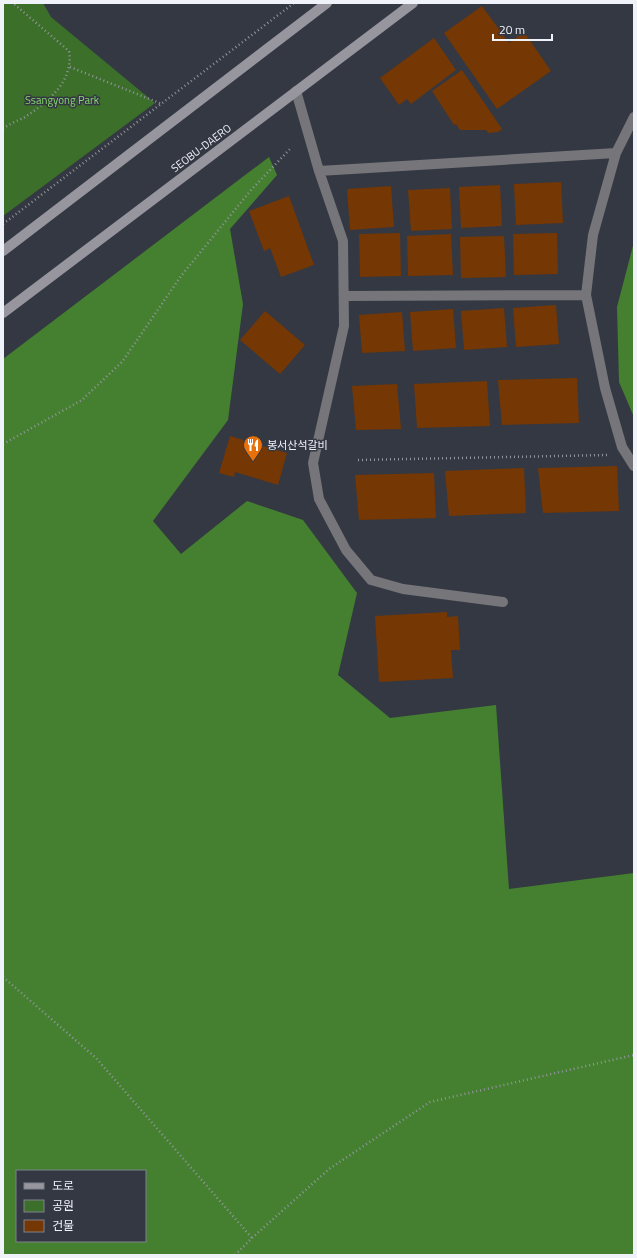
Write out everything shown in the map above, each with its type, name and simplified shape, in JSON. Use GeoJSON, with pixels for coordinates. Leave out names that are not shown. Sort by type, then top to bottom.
{"type":"FeatureCollection","features":[{"type":"Feature","properties":{"kind":"main road","name":"SEOBU-DAERO"},"geometry":{"type":"LineString","coordinates":[[3,313],[413,3]]}},
{"type":"Feature","properties":{"kind":"main road"},"geometry":{"type":"LineString","coordinates":[[3,251],[324,4]]}},
{"type":"Feature","properties":{"kind":"street"},"geometry":{"type":"LineString","coordinates":[[296,91],[319,171],[343,241],[344,326],[313,463],[318,499],[346,550],[371,580],[403,589],[503,602]]}},
{"type":"Feature","properties":{"kind":"street"},"geometry":{"type":"LineString","coordinates":[[634,117],[616,153],[593,236],[586,295],[605,388],[622,446],[634,466]]}},
{"type":"Feature","properties":{"kind":"street"},"geometry":{"type":"LineString","coordinates":[[319,171],[616,153]]}},
{"type":"Feature","properties":{"kind":"street"},"geometry":{"type":"LineString","coordinates":[[344,296],[586,295]]}},
{"type":"Feature","properties":{"kind":"path"},"geometry":{"type":"LineString","coordinates":[[3,129],[24,117],[58,89],[65,80],[70,67],[69,51],[13,3]]}},
{"type":"Feature","properties":{"kind":"path"},"geometry":{"type":"LineString","coordinates":[[3,224],[294,3]]}},
{"type":"Feature","properties":{"kind":"path"},"geometry":{"type":"LineString","coordinates":[[70,67],[162,104]]}},
{"type":"Feature","properties":{"kind":"path"},"geometry":{"type":"LineString","coordinates":[[3,444],[82,400],[122,362],[181,276],[251,190],[291,148]]}},
{"type":"Feature","properties":{"kind":"path"},"geometry":{"type":"LineString","coordinates":[[358,460],[608,455]]}},
{"type":"Feature","properties":{"kind":"path"},"geometry":{"type":"LineString","coordinates":[[3,977],[96,1058],[252,1238]]}},
{"type":"Feature","properties":{"kind":"path"},"geometry":{"type":"LineString","coordinates":[[235,1255],[329,1169],[430,1102],[634,1055]]}},
{"type":"Feature","properties":{"kind":"green space","name":"Ssangyong Park"},"geometry":{"type":"Polygon","coordinates":[[[3,3],[43,3],[51,17],[155,103],[3,216],[3,3]]]}},
{"type":"Feature","properties":{"kind":"green space"},"geometry":{"type":"Polygon","coordinates":[[[269,157],[277,175],[230,229],[243,304],[228,420],[153,521],[181,554],[247,501],[303,520],[357,593],[338,675],[390,718],[496,705],[509,889],[634,873],[634,1255],[3,1255],[3,359],[269,157]]]}},
{"type":"Feature","properties":{"kind":"green space"},"geometry":{"type":"Polygon","coordinates":[[[634,242],[634,417],[619,382],[617,307],[634,242]]]}},
{"type":"Feature","properties":{"kind":"building"},"geometry":{"type":"Polygon","coordinates":[[[482,6],[509,43],[524,32],[551,71],[497,109],[444,33],[482,6]]]}},
{"type":"Feature","properties":{"kind":"building"},"geometry":{"type":"Polygon","coordinates":[[[434,38],[456,70],[411,104],[407,99],[399,105],[380,78],[434,38]]]}},
{"type":"Feature","properties":{"kind":"building"},"geometry":{"type":"Polygon","coordinates":[[[462,70],[502,129],[498,132],[488,133],[486,130],[460,130],[456,124],[454,125],[432,91],[462,70]]]}},
{"type":"Feature","properties":{"kind":"building"},"geometry":{"type":"Polygon","coordinates":[[[561,182],[563,223],[516,225],[514,184],[561,182]]]}},
{"type":"Feature","properties":{"kind":"building"},"geometry":{"type":"Polygon","coordinates":[[[500,185],[502,226],[461,228],[459,187],[500,185]]]}},
{"type":"Feature","properties":{"kind":"building"},"geometry":{"type":"Polygon","coordinates":[[[391,186],[394,227],[350,230],[347,189],[391,186]]]}},
{"type":"Feature","properties":{"kind":"building"},"geometry":{"type":"Polygon","coordinates":[[[450,188],[452,229],[411,231],[408,190],[450,188]]]}},
{"type":"Feature","properties":{"kind":"building"},"geometry":{"type":"Polygon","coordinates":[[[289,196],[314,265],[281,277],[270,248],[264,251],[249,211],[289,196]]]}},
{"type":"Feature","properties":{"kind":"building"},"geometry":{"type":"Polygon","coordinates":[[[400,233],[401,276],[360,277],[359,234],[400,233]]]}},
{"type":"Feature","properties":{"kind":"building"},"geometry":{"type":"Polygon","coordinates":[[[557,233],[558,274],[514,275],[513,234],[557,233]]]}},
{"type":"Feature","properties":{"kind":"building"},"geometry":{"type":"Polygon","coordinates":[[[451,234],[453,275],[408,276],[407,236],[451,234]]]}},
{"type":"Feature","properties":{"kind":"building"},"geometry":{"type":"Polygon","coordinates":[[[504,236],[506,277],[461,278],[460,237],[504,236]]]}},
{"type":"Feature","properties":{"kind":"building"},"geometry":{"type":"Polygon","coordinates":[[[556,305],[559,344],[516,347],[513,308],[556,305]]]}},
{"type":"Feature","properties":{"kind":"building"},"geometry":{"type":"Polygon","coordinates":[[[504,308],[507,347],[464,350],[461,311],[504,308]]]}},
{"type":"Feature","properties":{"kind":"building"},"geometry":{"type":"Polygon","coordinates":[[[453,309],[456,348],[413,351],[410,312],[453,309]]]}},
{"type":"Feature","properties":{"kind":"building"},"geometry":{"type":"Polygon","coordinates":[[[265,311],[305,345],[280,374],[240,340],[265,311]]]}},
{"type":"Feature","properties":{"kind":"building"},"geometry":{"type":"Polygon","coordinates":[[[402,312],[405,351],[362,353],[359,315],[402,312]]]}},
{"type":"Feature","properties":{"kind":"building"},"geometry":{"type":"Polygon","coordinates":[[[577,378],[579,423],[502,425],[498,380],[577,378]]]}},
{"type":"Feature","properties":{"kind":"building"},"geometry":{"type":"Polygon","coordinates":[[[487,381],[490,426],[417,428],[414,384],[487,381]]]}},
{"type":"Feature","properties":{"kind":"building"},"geometry":{"type":"Polygon","coordinates":[[[397,384],[401,429],[356,430],[352,386],[397,384]]]}},
{"type":"Feature","properties":{"kind":"building","name":"봉서산석갈비"},"geometry":{"type":"Polygon","coordinates":[[[230,436],[287,453],[278,485],[235,472],[234,477],[219,473],[230,436]]]}},
{"type":"Feature","properties":{"kind":"building"},"geometry":{"type":"Polygon","coordinates":[[[617,466],[619,511],[543,513],[538,468],[617,466]]]}},
{"type":"Feature","properties":{"kind":"building"},"geometry":{"type":"Polygon","coordinates":[[[524,468],[526,513],[449,516],[445,471],[524,468]]]}},
{"type":"Feature","properties":{"kind":"building"},"geometry":{"type":"Polygon","coordinates":[[[434,473],[436,518],[359,520],[355,475],[434,473]]]}},
{"type":"Feature","properties":{"kind":"building"},"geometry":{"type":"Polygon","coordinates":[[[447,612],[447,617],[458,616],[460,650],[451,650],[453,678],[379,682],[375,616],[447,612]]]}},
{"type":"Feature","properties":{"kind":"place","name":"봉서산석갈비"},"geometry":{"type":"Point","coordinates":[253,462]}}]}
